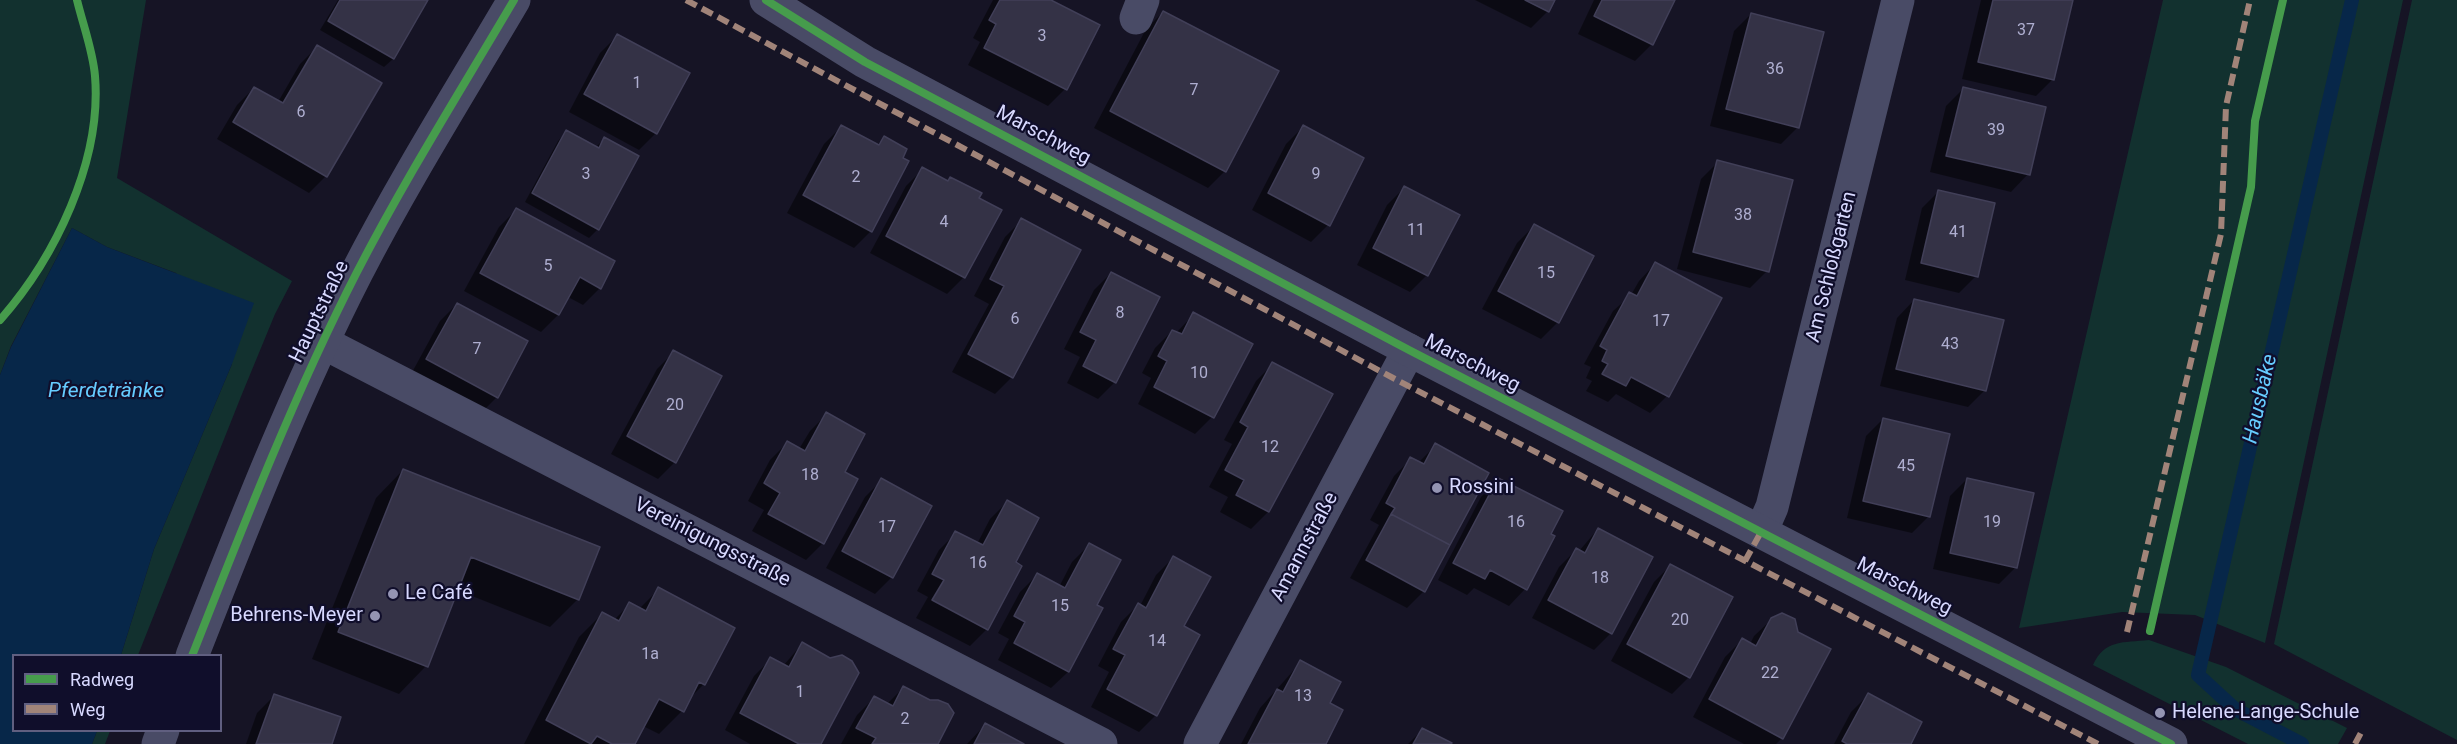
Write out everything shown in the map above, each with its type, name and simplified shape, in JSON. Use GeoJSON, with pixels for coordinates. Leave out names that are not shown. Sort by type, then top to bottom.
{"type":"FeatureCollection","features":[{"type":"Feature","properties":{"kind":"street","name":"Hauptstraße"},"geometry":{"type":"LineString","coordinates":[[193,654],[230,557],[322,342],[358,270],[432,137],[514,0]]}},
{"type":"Feature","properties":{"kind":"street","name":"Marschweg"},"geometry":{"type":"LineString","coordinates":[[766,0],[865,62],[1410,350],[2170,744]]}},
{"type":"Feature","properties":{"kind":"street","name":"Am Schloßgarten"},"geometry":{"type":"LineString","coordinates":[[1761,532],[1772,507],[1898,0]]}},
{"type":"Feature","properties":{"kind":"street","name":"Vereinigungsstraße"},"geometry":{"type":"LineString","coordinates":[[322,342],[1101,744]]}},
{"type":"Feature","properties":{"kind":"street","name":"Amannstraße"},"geometry":{"type":"LineString","coordinates":[[1200,744],[1410,350]]}},
{"type":"Feature","properties":{"kind":"green space"},"geometry":{"type":"Polygon","coordinates":[[[0,0],[146,0],[117,178],[292,281],[275,314],[242,394],[138,654],[121,654],[154,549],[232,364],[176,273],[107,247],[72,228],[11,346],[0,375],[0,0]]]}},
{"type":"Feature","properties":{"kind":"green space"},"geometry":{"type":"Polygon","coordinates":[[[2163,0],[2403,0],[2265,643],[2195,615],[2122,612],[2019,628],[2163,0]]]}},
{"type":"Feature","properties":{"kind":"green space"},"geometry":{"type":"Polygon","coordinates":[[[2412,0],[2457,0],[2457,740],[2274,644],[2412,0]]]}},
{"type":"Feature","properties":{"kind":"green space"},"geometry":{"type":"Polygon","coordinates":[[[2149,640],[2226,667],[2347,728],[2338,744],[2248,744],[2093,665],[2109,646],[2123,642],[2149,640]]]}},
{"type":"Feature","properties":{"kind":"green space"},"geometry":{"type":"Polygon","coordinates":[[[97,732],[110,732],[105,744],[92,744],[97,732]]]}},
{"type":"Feature","properties":{"kind":"water","name":"Pferdetränke"},"geometry":{"type":"Polygon","coordinates":[[[72,228],[107,247],[254,303],[232,364],[154,549],[121,654],[12,654],[12,732],[97,732],[92,744],[0,744],[0,375],[11,347],[72,228]]]}},
{"type":"Feature","properties":{"kind":"building"},"geometry":{"type":"Polygon","coordinates":[[[340,0],[428,0],[394,59],[328,21],[340,0]]]}},
{"type":"Feature","properties":{"kind":"building"},"geometry":{"type":"Polygon","coordinates":[[[1000,0],[1051,0],[1100,25],[1067,90],[984,48],[996,24],[989,20],[1000,0]]]}},
{"type":"Feature","properties":{"kind":"building"},"geometry":{"type":"Polygon","coordinates":[[[1525,0],[1555,0],[1549,12],[1525,0]]]}},
{"type":"Feature","properties":{"kind":"building"},"geometry":{"type":"Polygon","coordinates":[[[1602,0],[1675,0],[1653,45],[1594,16],[1602,0]]]}},
{"type":"Feature","properties":{"kind":"building"},"geometry":{"type":"Polygon","coordinates":[[[1993,0],[2073,0],[2054,80],[1978,62],[1993,0]]]}},
{"type":"Feature","properties":{"kind":"building"},"geometry":{"type":"Polygon","coordinates":[[[1163,11],[1279,71],[1226,172],[1110,111],[1163,11]]]}},
{"type":"Feature","properties":{"kind":"building"},"geometry":{"type":"Polygon","coordinates":[[[1751,13],[1824,32],[1799,128],[1726,109],[1751,13]]]}},
{"type":"Feature","properties":{"kind":"building"},"geometry":{"type":"Polygon","coordinates":[[[617,34],[690,73],[657,134],[584,94],[617,34]]]}},
{"type":"Feature","properties":{"kind":"building"},"geometry":{"type":"Polygon","coordinates":[[[317,45],[382,83],[327,177],[233,122],[254,87],[283,103],[317,45]]]}},
{"type":"Feature","properties":{"kind":"building"},"geometry":{"type":"Polygon","coordinates":[[[1963,87],[2046,107],[2030,175],[1946,156],[1963,87]]]}},
{"type":"Feature","properties":{"kind":"building"},"geometry":{"type":"Polygon","coordinates":[[[841,125],[879,145],[884,136],[907,149],[903,158],[909,161],[872,232],[803,195],[841,125]]]}},
{"type":"Feature","properties":{"kind":"building"},"geometry":{"type":"Polygon","coordinates":[[[1303,125],[1364,158],[1330,226],[1268,193],[1303,125]]]}},
{"type":"Feature","properties":{"kind":"building"},"geometry":{"type":"Polygon","coordinates":[[[566,130],[599,148],[604,137],[639,156],[599,230],[532,193],[566,130]]]}},
{"type":"Feature","properties":{"kind":"building"},"geometry":{"type":"Polygon","coordinates":[[[1717,160],[1793,180],[1769,272],[1693,252],[1717,160]]]}},
{"type":"Feature","properties":{"kind":"building"},"geometry":{"type":"Polygon","coordinates":[[[922,167],[948,181],[950,177],[982,193],[979,198],[1002,210],[965,278],[886,236],[922,167]]]}},
{"type":"Feature","properties":{"kind":"building"},"geometry":{"type":"Polygon","coordinates":[[[1404,186],[1460,215],[1428,276],[1373,248],[1404,186]]]}},
{"type":"Feature","properties":{"kind":"building"},"geometry":{"type":"Polygon","coordinates":[[[1938,190],[1995,203],[1978,277],[1921,263],[1938,190]]]}},
{"type":"Feature","properties":{"kind":"building"},"geometry":{"type":"Polygon","coordinates":[[[516,208],[615,261],[601,289],[580,277],[559,315],[480,273],[516,208]]]}},
{"type":"Feature","properties":{"kind":"building"},"geometry":{"type":"Polygon","coordinates":[[[1021,218],[1081,250],[1013,378],[968,354],[1004,286],[990,279],[1021,218]]]}},
{"type":"Feature","properties":{"kind":"building"},"geometry":{"type":"Polygon","coordinates":[[[1534,224],[1594,256],[1559,323],[1498,291],[1534,224]]]}},
{"type":"Feature","properties":{"kind":"building"},"geometry":{"type":"Polygon","coordinates":[[[1655,262],[1722,298],[1669,397],[1631,377],[1626,386],[1602,374],[1608,364],[1602,361],[1607,350],[1600,346],[1629,292],[1637,296],[1655,262]]]}},
{"type":"Feature","properties":{"kind":"building"},"geometry":{"type":"Polygon","coordinates":[[[1111,272],[1160,297],[1116,383],[1083,366],[1096,340],[1080,332],[1111,272]]]}},
{"type":"Feature","properties":{"kind":"building"},"geometry":{"type":"Polygon","coordinates":[[[1914,299],[2004,320],[1986,391],[1896,369],[1914,299]]]}},
{"type":"Feature","properties":{"kind":"building"},"geometry":{"type":"Polygon","coordinates":[[[457,303],[528,341],[498,398],[426,359],[457,303]]]}},
{"type":"Feature","properties":{"kind":"building"},"geometry":{"type":"Polygon","coordinates":[[[1193,312],[1253,344],[1214,418],[1154,387],[1167,361],[1158,356],[1172,330],[1182,334],[1193,312]]]}},
{"type":"Feature","properties":{"kind":"building"},"geometry":{"type":"Polygon","coordinates":[[[673,350],[722,376],[676,463],[627,436],[673,350]]]}},
{"type":"Feature","properties":{"kind":"building"},"geometry":{"type":"Polygon","coordinates":[[[1272,362],[1333,394],[1269,512],[1236,495],[1244,480],[1225,470],[1248,427],[1240,422],[1272,362]]]}},
{"type":"Feature","properties":{"kind":"building"},"geometry":{"type":"Polygon","coordinates":[[[826,412],[865,434],[845,472],[858,479],[824,544],[768,514],[780,493],[764,483],[787,441],[805,451],[826,412]]]}},
{"type":"Feature","properties":{"kind":"building"},"geometry":{"type":"Polygon","coordinates":[[[1883,418],[1950,434],[1930,517],[1863,501],[1883,418]]]}},
{"type":"Feature","properties":{"kind":"building","name":"Rossini"},"geometry":{"type":"Polygon","coordinates":[[[1435,443],[1489,473],[1450,545],[1391,514],[1395,508],[1386,503],[1410,457],[1424,464],[1435,443]]]}},
{"type":"Feature","properties":{"kind":"building"},"geometry":{"type":"Polygon","coordinates":[[[403,469],[600,547],[579,600],[471,557],[428,667],[338,632],[403,469]]]}},
{"type":"Feature","properties":{"kind":"building"},"geometry":{"type":"Polygon","coordinates":[[[881,478],[932,506],[893,578],[842,551],[881,478]]]}},
{"type":"Feature","properties":{"kind":"building"},"geometry":{"type":"Polygon","coordinates":[[[1498,478],[1563,511],[1551,534],[1555,536],[1527,590],[1490,570],[1485,579],[1453,563],[1498,478]]]}},
{"type":"Feature","properties":{"kind":"building"},"geometry":{"type":"Polygon","coordinates":[[[1967,478],[2034,493],[2017,568],[1950,553],[1967,478]]]}},
{"type":"Feature","properties":{"kind":"building"},"geometry":{"type":"Polygon","coordinates":[[[1007,500],[1039,518],[1016,562],[1022,566],[988,630],[932,600],[944,580],[932,574],[955,531],[983,545],[1007,500]]]}},
{"type":"Feature","properties":{"kind":"building"},"geometry":{"type":"Polygon","coordinates":[[[1391,514],[1450,545],[1425,592],[1366,560],[1391,514]]]}},
{"type":"Feature","properties":{"kind":"building"},"geometry":{"type":"Polygon","coordinates":[[[1598,528],[1653,557],[1612,634],[1548,600],[1576,548],[1585,553],[1598,528]]]}},
{"type":"Feature","properties":{"kind":"building"},"geometry":{"type":"Polygon","coordinates":[[[1089,543],[1121,560],[1097,605],[1103,608],[1069,672],[1014,643],[1025,622],[1014,616],[1037,573],[1065,588],[1089,543]]]}},
{"type":"Feature","properties":{"kind":"building"},"geometry":{"type":"Polygon","coordinates":[[[1173,556],[1211,577],[1184,626],[1200,635],[1157,716],[1107,689],[1125,655],[1113,649],[1138,603],[1146,608],[1173,556]]]}},
{"type":"Feature","properties":{"kind":"building"},"geometry":{"type":"Polygon","coordinates":[[[1670,564],[1733,597],[1690,678],[1627,644],[1670,564]]]}},
{"type":"Feature","properties":{"kind":"building"},"geometry":{"type":"Polygon","coordinates":[[[658,587],[735,628],[705,685],[699,682],[684,712],[659,699],[635,744],[612,744],[597,736],[591,744],[546,720],[602,612],[619,621],[629,602],[646,611],[658,587]]]}},
{"type":"Feature","properties":{"kind":"building"},"geometry":{"type":"Polygon","coordinates":[[[1782,613],[1795,619],[1798,632],[1831,649],[1783,739],[1709,699],[1742,638],[1756,646],[1771,618],[1782,613]]]}},
{"type":"Feature","properties":{"kind":"building"},"geometry":{"type":"Polygon","coordinates":[[[802,642],[830,658],[842,655],[852,661],[859,673],[821,744],[799,744],[740,713],[770,657],[789,667],[802,642]]]}},
{"type":"Feature","properties":{"kind":"building"},"geometry":{"type":"Polygon","coordinates":[[[1300,660],[1341,682],[1330,703],[1343,710],[1326,744],[1248,744],[1277,689],[1283,692],[1300,660]]]}},
{"type":"Feature","properties":{"kind":"building"},"geometry":{"type":"Polygon","coordinates":[[[903,686],[930,700],[948,704],[954,713],[938,744],[872,744],[876,738],[856,728],[874,696],[893,706],[903,686]]]}},
{"type":"Feature","properties":{"kind":"building"},"geometry":{"type":"Polygon","coordinates":[[[1868,693],[1922,722],[1911,744],[1847,744],[1842,741],[1868,693]]]}},
{"type":"Feature","properties":{"kind":"building"},"geometry":{"type":"Polygon","coordinates":[[[274,694],[341,717],[332,744],[256,744],[274,694]]]}},
{"type":"Feature","properties":{"kind":"building"},"geometry":{"type":"Polygon","coordinates":[[[985,723],[1024,744],[974,744],[985,723]]]}},
{"type":"Feature","properties":{"kind":"building"},"geometry":{"type":"Polygon","coordinates":[[[1422,728],[1452,743],[1413,744],[1422,728]]]}},
{"type":"Feature","properties":{"kind":"waterway","name":"Hausbäke"},"geometry":{"type":"LineString","coordinates":[[2302,744],[2235,709],[2198,675],[2352,0]]}},
{"type":"Feature","properties":{"kind":"marked path"},"geometry":{"type":"LineString","coordinates":[[686,0],[1395,379],[2098,744]]}},
{"type":"Feature","properties":{"kind":"marked path"},"geometry":{"type":"LineString","coordinates":[[2127,632],[2221,234],[2226,106],[2250,0]]}},
{"type":"Feature","properties":{"kind":"marked path"},"geometry":{"type":"LineString","coordinates":[[1745,561],[1761,532]]}},
{"type":"Feature","properties":{"kind":"marked path"},"geometry":{"type":"LineString","coordinates":[[2355,744],[2363,729]]}},
{"type":"Feature","properties":{"kind":"cycle path"},"geometry":{"type":"LineString","coordinates":[[0,320],[39,268],[56,238],[83,174],[91,141],[95,108],[95,76],[77,0]]}},
{"type":"Feature","properties":{"kind":"cycle path"},"geometry":{"type":"LineString","coordinates":[[193,654],[270,461],[334,318],[394,203],[514,0]]}},
{"type":"Feature","properties":{"kind":"cycle path"},"geometry":{"type":"LineString","coordinates":[[766,0],[865,62],[1409,350],[2171,744]]}},
{"type":"Feature","properties":{"kind":"cycle path"},"geometry":{"type":"LineString","coordinates":[[2150,631],[2251,187],[2255,121],[2283,0]]}},
{"type":"Feature","properties":{"kind":"place","name":"Rossini"},"geometry":{"type":"Point","coordinates":[1437,488]}},
{"type":"Feature","properties":{"kind":"place","name":"Le Café"},"geometry":{"type":"Point","coordinates":[393,594]}},
{"type":"Feature","properties":{"kind":"place","name":"Behrens-Meyer"},"geometry":{"type":"Point","coordinates":[375,616]}},
{"type":"Feature","properties":{"kind":"place","name":"Helene-Lange-Schule"},"geometry":{"type":"Point","coordinates":[2160,713]}}]}
